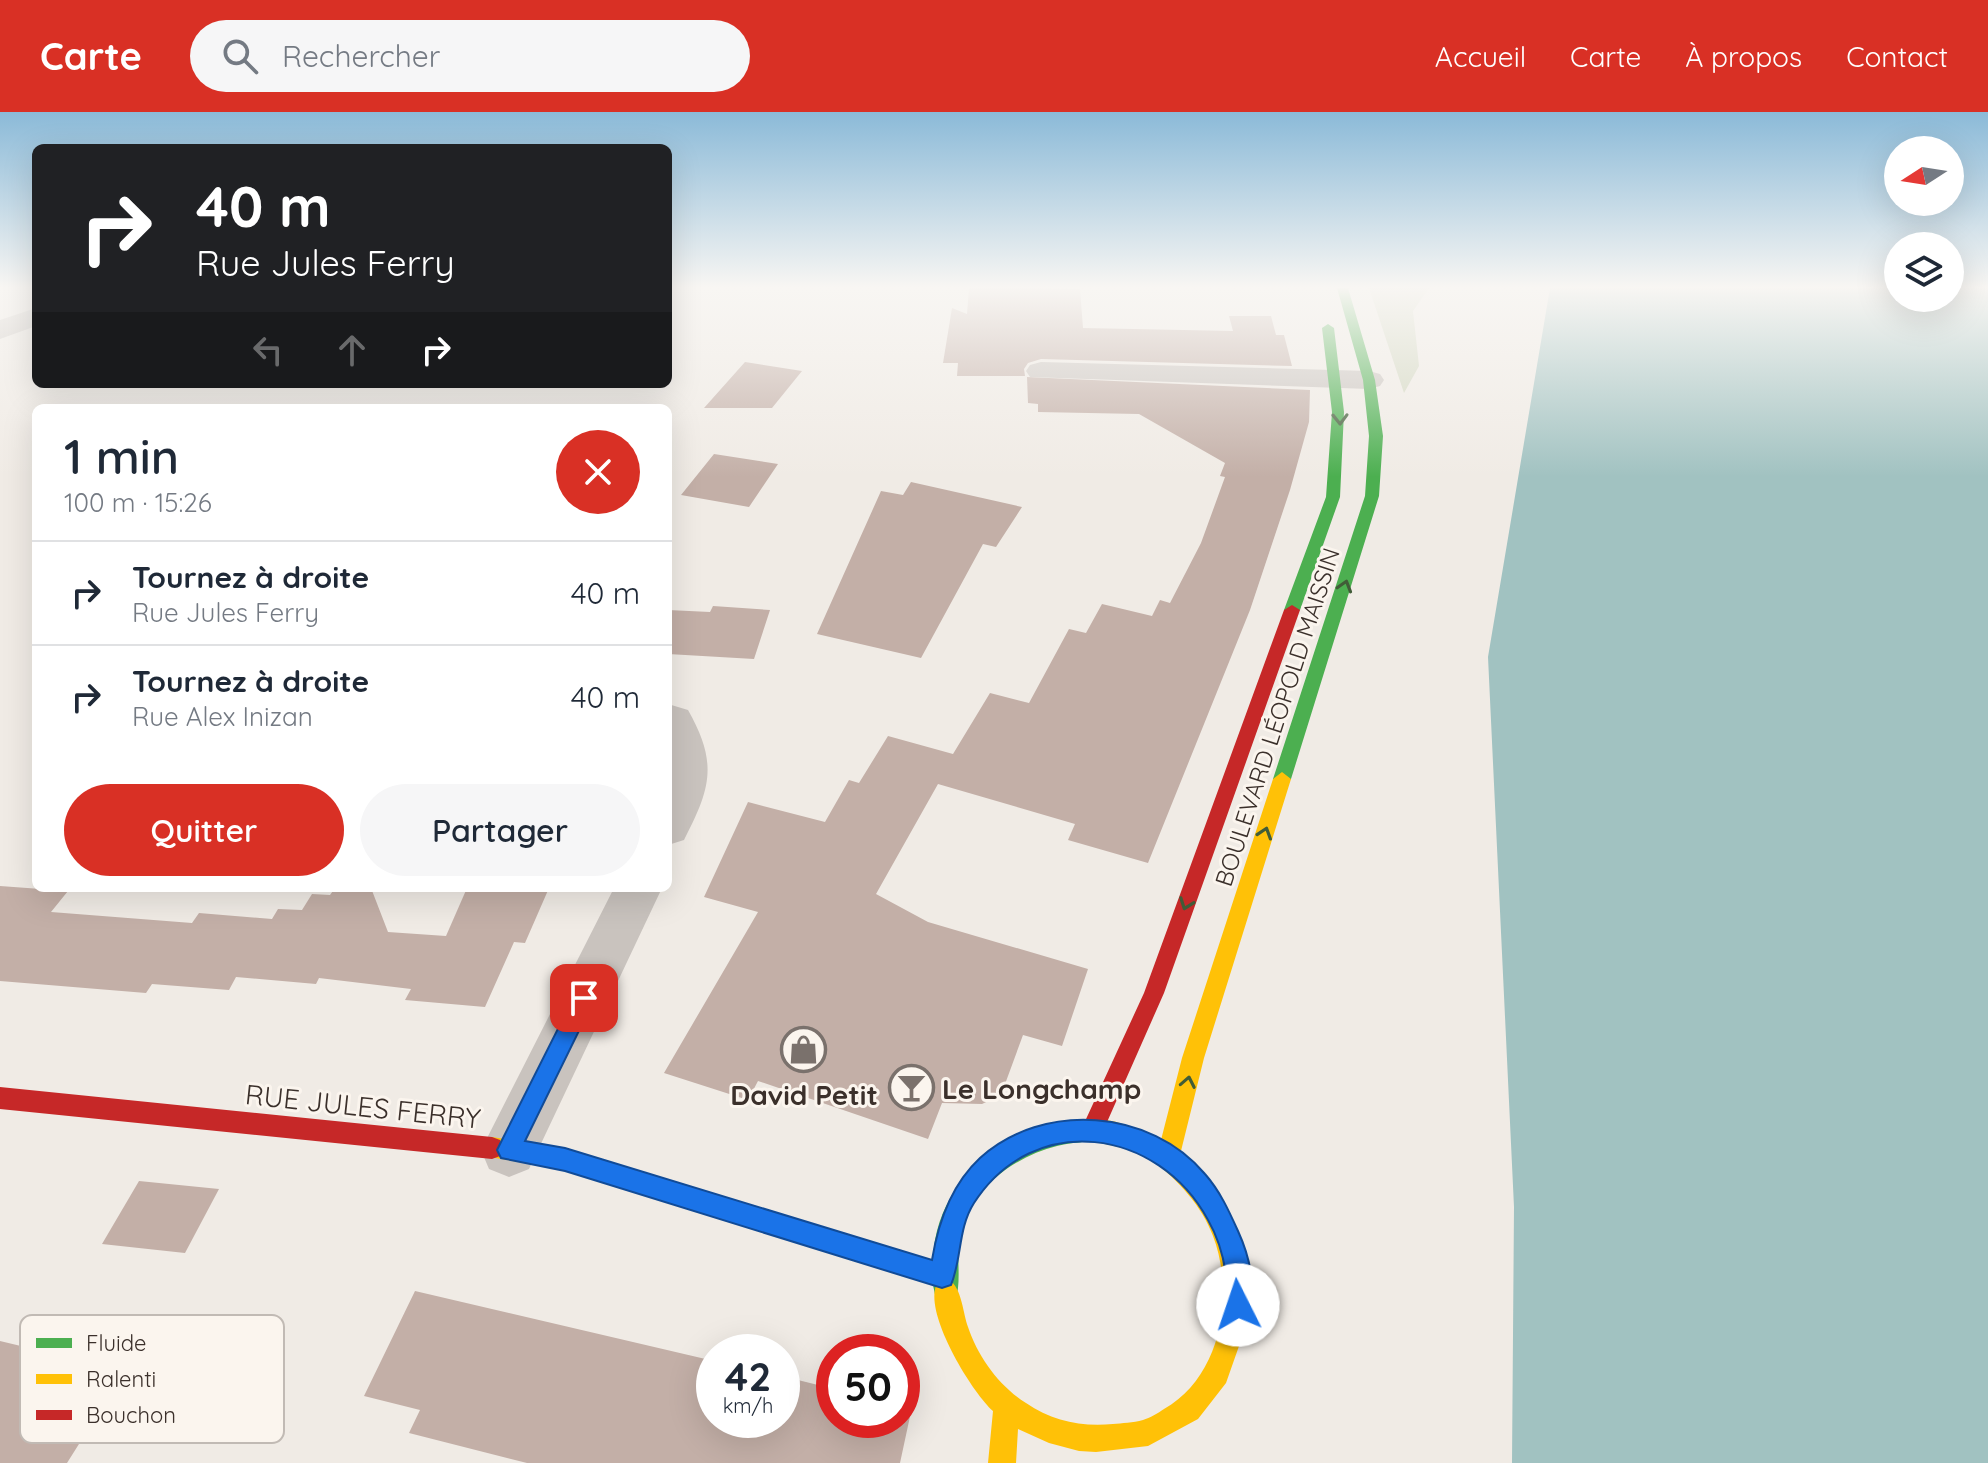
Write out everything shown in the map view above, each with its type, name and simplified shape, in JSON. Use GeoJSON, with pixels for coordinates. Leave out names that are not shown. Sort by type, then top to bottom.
{"type":"FeatureCollection","features":[{"type":"Feature","properties":{"kind":"street","name":"BOULEVARD LÉOPOLD MAISSIN"},"geometry":{"type":"LineString","coordinates":[[1092,1130],[1154,993],[1333,497],[1341,428],[1339,379],[1332,351]]}},
{"type":"Feature","properties":{"kind":"street","name":"BOULEVARD LÉOPOLD MAISSIN"},"geometry":{"type":"LineString","coordinates":[[1168,1157],[1193,1058],[1372,496],[1376,436],[1369,380],[1361,351]]}},
{"type":"Feature","properties":{"kind":"street"},"geometry":{"type":"LineString","coordinates":[[1041,371],[1369,380]]}},
{"type":"Feature","properties":{"kind":"street"},"geometry":{"type":"LineString","coordinates":[[672,721],[687,753],[689,783],[672,819]]}},
{"type":"Feature","properties":{"kind":"street"},"geometry":{"type":"LineString","coordinates":[[509,1150],[636,892]]}},
{"type":"Feature","properties":{"kind":"street","name":"RUE JULES FERRY"},"geometry":{"type":"LineString","coordinates":[[0,1098],[509,1150],[565,1159],[942,1276]]}},
{"type":"Feature","properties":{"kind":"street"},"geometry":{"type":"LineString","coordinates":[[1092,1130],[1132,1138],[1168,1157],[1196,1181],[1217,1211],[1233,1247],[1239,1285],[1237,1325],[1224,1362],[1209,1388],[1187,1410],[1130,1444],[1067,1439],[1006,1409],[979,1381],[959,1348],[946,1313],[942,1276],[949,1234],[964,1197],[989,1166],[1032,1140],[1055,1132],[1092,1130]]}},
{"type":"Feature","properties":{"kind":"street"},"geometry":{"type":"LineString","coordinates":[[1002,1463],[1006,1409]]}},
{"type":"Feature","properties":{"kind":"green space"},"geometry":{"type":"Polygon","coordinates":[[[1390,351],[1417,351],[1419,366],[1404,393],[1390,351]]]}},
{"type":"Feature","properties":{"kind":"water"},"geometry":{"type":"Polygon","coordinates":[[[1539,351],[1988,351],[1988,1463],[1512,1463],[1514,1207],[1488,657],[1539,351]]]}},
{"type":"Feature","properties":{"kind":"building"},"geometry":{"type":"Polygon","coordinates":[[[945,351],[1288,351],[1292,366],[1041,359],[1028,363],[1024,369],[1025,376],[957,376],[958,363],[943,363],[945,351]]]}},
{"type":"Feature","properties":{"kind":"building"},"geometry":{"type":"Polygon","coordinates":[[[745,362],[802,371],[772,408],[704,408],[745,362]]]}},
{"type":"Feature","properties":{"kind":"building"},"geometry":{"type":"Polygon","coordinates":[[[1027,377],[1310,390],[1309,422],[1250,610],[1148,863],[1068,840],[1075,824],[938,784],[876,894],[928,922],[1088,969],[1062,1046],[1023,1035],[1001,1095],[982,1104],[942,1103],[928,1139],[758,1081],[748,1100],[664,1073],[758,912],[704,897],[748,802],[825,822],[849,780],[859,783],[888,736],[953,754],[990,693],[1029,703],[1069,629],[1086,633],[1102,604],[1152,616],[1160,600],[1170,603],[1201,543],[1225,477],[1220,476],[1225,463],[1139,414],[1038,412],[1038,404],[1028,403],[1027,377]]]}},
{"type":"Feature","properties":{"kind":"building"},"geometry":{"type":"Polygon","coordinates":[[[714,454],[778,464],[749,507],[681,495],[714,454]]]}},
{"type":"Feature","properties":{"kind":"building"},"geometry":{"type":"Polygon","coordinates":[[[911,482],[1022,507],[996,547],[983,544],[921,658],[817,634],[881,491],[903,495],[911,482]]]}},
{"type":"Feature","properties":{"kind":"building"},"geometry":{"type":"Polygon","coordinates":[[[713,606],[770,610],[754,659],[672,654],[672,610],[710,612],[713,606]]]}},
{"type":"Feature","properties":{"kind":"building"},"geometry":{"type":"Polygon","coordinates":[[[0,886],[32,888],[32,892],[67,892],[51,912],[192,923],[199,913],[272,919],[278,909],[302,910],[312,894],[373,892],[388,932],[446,936],[465,892],[547,892],[525,943],[514,942],[485,1007],[405,1000],[411,989],[319,978],[316,984],[236,977],[229,990],[152,984],[146,993],[0,981],[0,886]]]}},
{"type":"Feature","properties":{"kind":"building"},"geometry":{"type":"Polygon","coordinates":[[[139,1181],[219,1189],[185,1253],[102,1244],[139,1181]]]}},
{"type":"Feature","properties":{"kind":"building"},"geometry":{"type":"Polygon","coordinates":[[[415,1291],[696,1357],[696,1438],[800,1438],[800,1380],[816,1384],[816,1438],[905,1438],[900,1463],[527,1463],[409,1433],[420,1410],[364,1396],[415,1291]]]}},
{"type":"Feature","properties":{"kind":"building"},"geometry":{"type":"Polygon","coordinates":[[[0,1341],[20,1346],[20,1443],[80,1443],[67,1463],[0,1463],[0,1341]]]}},
{"type":"Feature","properties":{"kind":"traffic: fast"},"geometry":{"type":"LineString","coordinates":[[1292,610],[1333,497],[1338,412],[1331,351]]}},
{"type":"Feature","properties":{"kind":"traffic: fast"},"geometry":{"type":"LineString","coordinates":[[1282,779],[1372,496],[1376,436],[1369,380],[1361,351]]}},
{"type":"Feature","properties":{"kind":"traffic: fast"},"geometry":{"type":"LineString","coordinates":[[946,1292],[944,1258],[950,1227],[962,1200],[980,1176],[1002,1158],[1029,1144],[1059,1134],[1092,1130]]}},
{"type":"Feature","properties":{"kind":"traffic: slow"},"geometry":{"type":"LineString","coordinates":[[1168,1157],[1193,1058],[1282,779]]}},
{"type":"Feature","properties":{"kind":"traffic: slow"},"geometry":{"type":"LineString","coordinates":[[946,1292],[957,1332],[974,1368],[999,1399],[1033,1423],[1063,1434],[1096,1439],[1148,1433],[1189,1410],[1217,1374],[1233,1329],[1235,1280],[1225,1232],[1200,1188],[1161,1153],[1119,1135],[1092,1130]]}},
{"type":"Feature","properties":{"kind":"traffic: slow"},"geometry":{"type":"LineString","coordinates":[[492,1148],[565,1159],[942,1276]]}},
{"type":"Feature","properties":{"kind":"traffic: slow"},"geometry":{"type":"LineString","coordinates":[[1002,1463],[1006,1409]]}},
{"type":"Feature","properties":{"kind":"traffic: jam"},"geometry":{"type":"LineString","coordinates":[[1092,1130],[1154,993],[1292,610]]}},
{"type":"Feature","properties":{"kind":"traffic: jam"},"geometry":{"type":"LineString","coordinates":[[0,1098],[492,1148]]}},
{"type":"Feature","properties":{"kind":"place","name":"David Petit"},"geometry":{"type":"Point","coordinates":[804,1050]}},
{"type":"Feature","properties":{"kind":"place","name":"Le Longchamp"},"geometry":{"type":"Point","coordinates":[911,1088]}},
{"type":"Feature","properties":{"kind":"route"},"geometry":{"type":"LineString","coordinates":[[584,998],[509,1150],[565,1159],[942,1276],[949,1234],[964,1197],[989,1166],[1020,1144],[1055,1132],[1092,1130],[1132,1138],[1168,1157],[1196,1181],[1217,1211],[1233,1247],[1239,1285],[1238,1305]]}}]}
